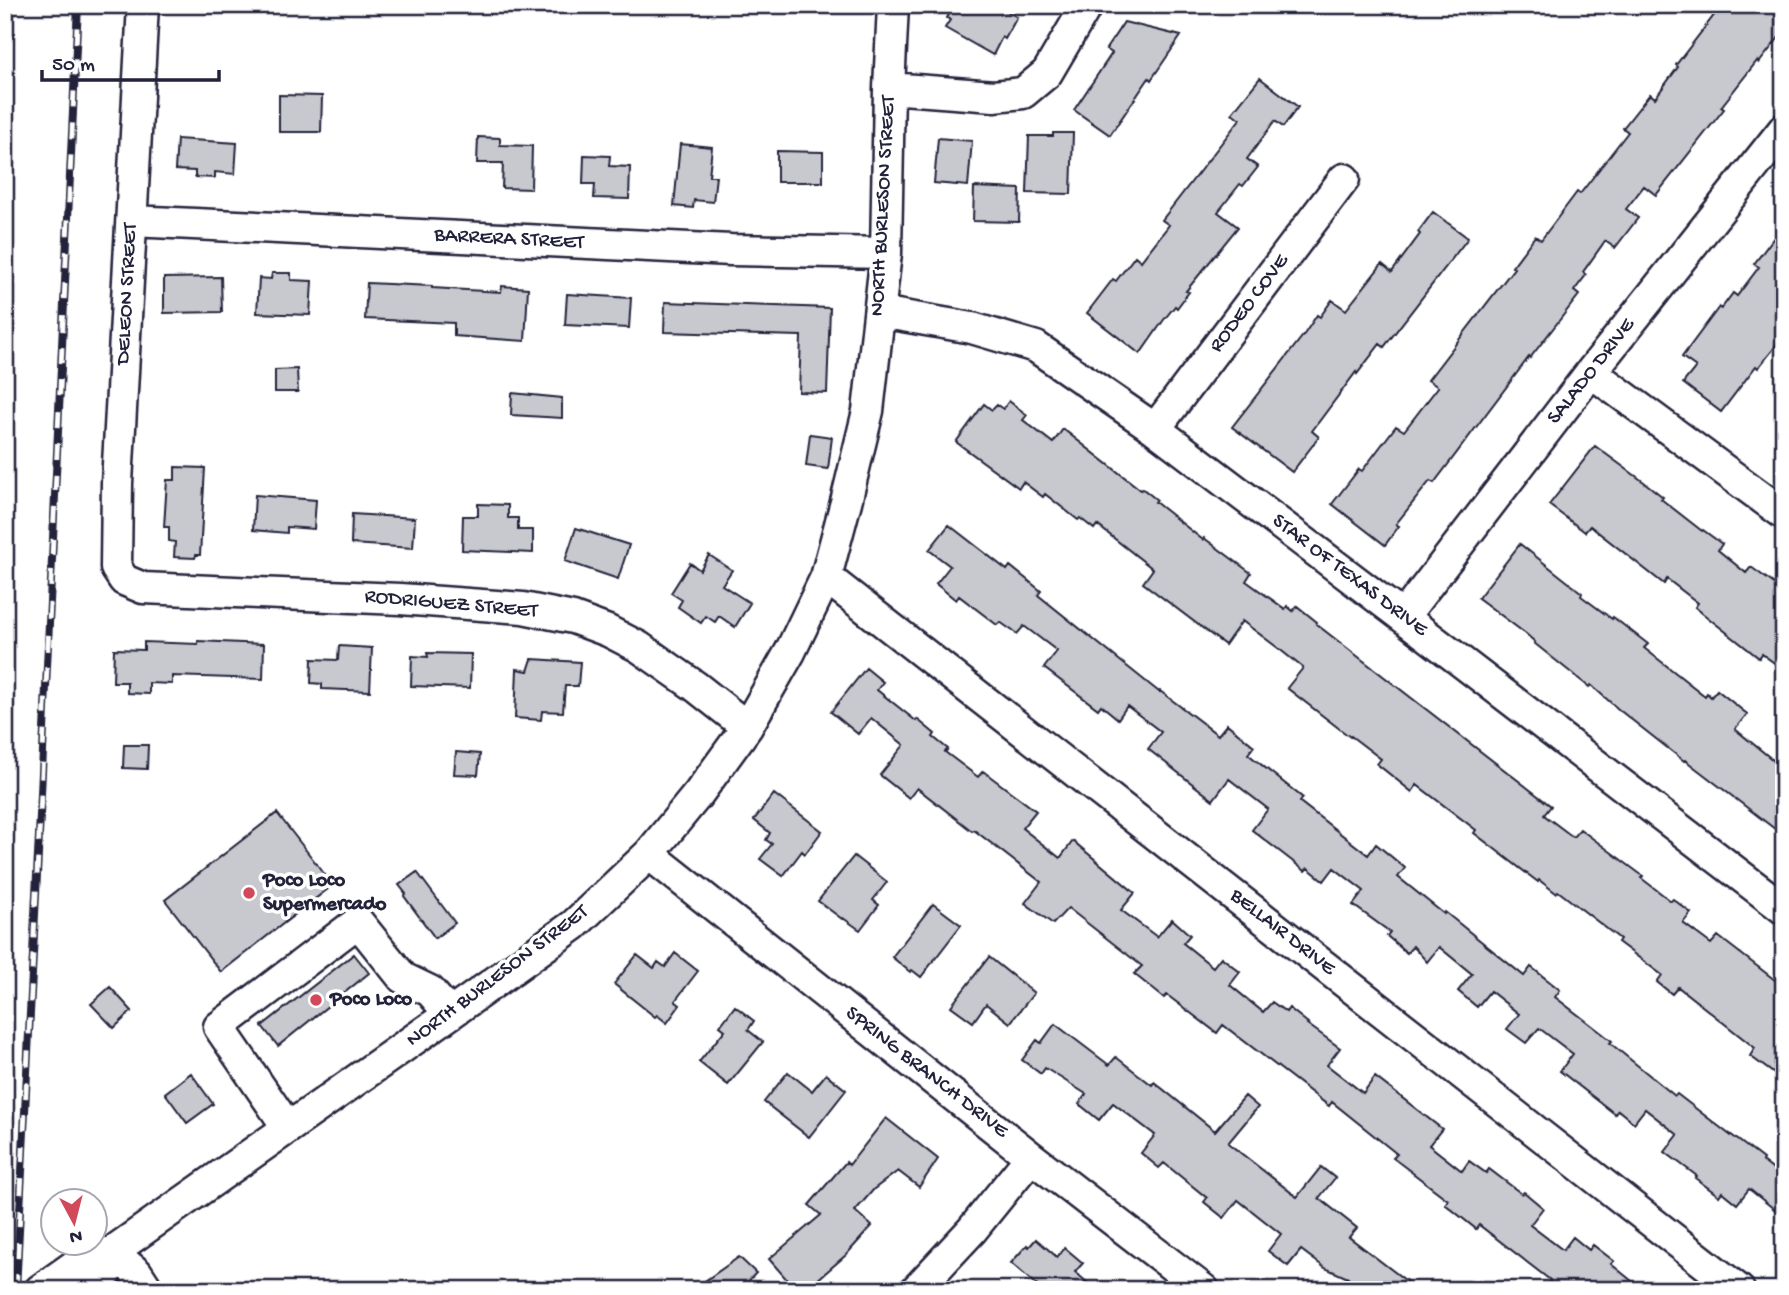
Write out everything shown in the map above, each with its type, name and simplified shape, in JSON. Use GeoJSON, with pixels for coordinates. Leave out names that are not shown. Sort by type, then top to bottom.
{"type":"FeatureCollection","features":[{"type":"Feature","properties":{"kind":"street","name":"DELEON STREET"},"geometry":{"type":"LineString","coordinates":[[124,580],[116,568],[117,483],[143,5]]}},
{"type":"Feature","properties":{"kind":"street","name":"NORTH BURLESON STREET"},"geometry":{"type":"LineString","coordinates":[[40,1290],[85,1258],[112,1252],[574,925],[649,854],[699,793],[747,727],[790,652],[826,577],[868,411],[886,253],[893,5]]}},
{"type":"Feature","properties":{"kind":"street"},"geometry":{"type":"LineString","coordinates":[[889,88],[994,96],[1023,93],[1047,73],[1087,5]]}},
{"type":"Feature","properties":{"kind":"street","name":"SALADO DRIVE"},"geometry":{"type":"LineString","coordinates":[[1404,617],[1591,372],[1784,129]]}},
{"type":"Feature","properties":{"kind":"street","name":"RODEO COVE"},"geometry":{"type":"LineString","coordinates":[[1155,429],[1344,179]]}},
{"type":"Feature","properties":{"kind":"street","name":"BARRERA STREET"},"geometry":{"type":"LineString","coordinates":[[132,221],[731,250],[886,253]]}},
{"type":"Feature","properties":{"kind":"street","name":"STAR OF TEXAS DRIVE"},"geometry":{"type":"LineString","coordinates":[[880,312],[972,328],[1035,347],[1155,429],[1784,909]]}},
{"type":"Feature","properties":{"kind":"street"},"geometry":{"type":"LineString","coordinates":[[1591,372],[1784,514]]}},
{"type":"Feature","properties":{"kind":"street","name":"BELLAIR DRIVE"},"geometry":{"type":"LineString","coordinates":[[826,577],[1738,1290]]}},
{"type":"Feature","properties":{"kind":"street","name":"RODRIGUEZ STREET"},"geometry":{"type":"LineString","coordinates":[[124,580],[143,588],[400,598],[523,608],[573,618],[608,631],[639,647],[747,727]]}},
{"type":"Feature","properties":{"kind":"street","name":"SPRING BRANCH DRIVE"},"geometry":{"type":"LineString","coordinates":[[649,854],[1031,1157],[1204,1290]]}},
{"type":"Feature","properties":{"kind":"street"},"geometry":{"type":"LineString","coordinates":[[288,1128],[219,1027],[358,922],[403,978],[430,991],[450,1014]]}},
{"type":"Feature","properties":{"kind":"street"},"geometry":{"type":"LineString","coordinates":[[916,1290],[972,1230],[1031,1157]]}},
{"type":"Feature","properties":{"kind":"street","name":"NORTH BURLESON STREET"},"geometry":{"type":"LineString","coordinates":[[86,1290],[104,1278],[112,1252]]}},
{"type":"Feature","properties":{"kind":"street"},"geometry":{"type":"LineString","coordinates":[[112,1252],[117,1283],[122,1290]]}},
{"type":"Feature","properties":{"kind":"street"},"geometry":{"type":"LineString","coordinates":[[112,1252],[137,1273],[148,1290]]}},
{"type":"Feature","properties":{"kind":"building"},"geometry":{"type":"Polygon","coordinates":[[[954,5],[997,5],[1017,17],[993,55],[945,28],[954,5]]]}},
{"type":"Feature","properties":{"kind":"building"},"geometry":{"type":"Polygon","coordinates":[[[1722,5],[1784,5],[1784,31],[1721,107],[1724,109],[1656,195],[1644,186],[1626,209],[1638,218],[1615,248],[1605,241],[1583,272],[1586,275],[1574,291],[1579,295],[1434,483],[1430,481],[1396,524],[1399,526],[1385,545],[1332,504],[1359,469],[1362,471],[1396,426],[1404,431],[1438,387],[1428,380],[1514,268],[1512,267],[1535,236],[1541,240],[1577,192],[1580,194],[1628,132],[1623,128],[1650,94],[1655,98],[1678,67],[1676,65],[1722,5]]]}},
{"type":"Feature","properties":{"kind":"building"},"geometry":{"type":"Polygon","coordinates":[[[1124,22],[1181,36],[1110,135],[1074,110],[1112,53],[1106,49],[1124,22]]]}},
{"type":"Feature","properties":{"kind":"building"},"geometry":{"type":"Polygon","coordinates":[[[1260,78],[1298,107],[1283,127],[1275,121],[1247,159],[1258,167],[1243,186],[1240,184],[1218,212],[1238,227],[1140,354],[1087,313],[1113,279],[1116,281],[1135,256],[1141,261],[1169,225],[1162,220],[1240,119],[1232,113],[1260,78]]]}},
{"type":"Feature","properties":{"kind":"building"},"geometry":{"type":"Polygon","coordinates":[[[279,95],[322,96],[321,132],[279,132],[279,95]]]}},
{"type":"Feature","properties":{"kind":"building"},"geometry":{"type":"Polygon","coordinates":[[[1053,133],[1073,133],[1071,194],[1027,193],[1029,136],[1053,136],[1053,133]]]}},
{"type":"Feature","properties":{"kind":"building"},"geometry":{"type":"Polygon","coordinates":[[[478,137],[500,138],[500,145],[532,146],[531,189],[502,188],[503,163],[477,163],[478,137]]]}},
{"type":"Feature","properties":{"kind":"building"},"geometry":{"type":"Polygon","coordinates":[[[938,138],[972,141],[968,186],[934,183],[938,138]]]}},
{"type":"Feature","properties":{"kind":"building"},"geometry":{"type":"Polygon","coordinates":[[[177,139],[237,143],[235,174],[215,172],[215,178],[195,177],[195,171],[175,170],[177,139]]]}},
{"type":"Feature","properties":{"kind":"building"},"geometry":{"type":"Polygon","coordinates":[[[680,144],[712,147],[709,176],[716,176],[713,202],[694,200],[693,208],[674,206],[680,144]]]}},
{"type":"Feature","properties":{"kind":"building"},"geometry":{"type":"Polygon","coordinates":[[[777,151],[823,152],[823,182],[777,182],[777,151]]]}},
{"type":"Feature","properties":{"kind":"building"},"geometry":{"type":"Polygon","coordinates":[[[584,155],[610,156],[609,166],[630,167],[629,199],[594,198],[595,184],[583,184],[584,155]]]}},
{"type":"Feature","properties":{"kind":"building"},"geometry":{"type":"Polygon","coordinates":[[[974,187],[1020,189],[1019,222],[973,221],[974,187]]]}},
{"type":"Feature","properties":{"kind":"building"},"geometry":{"type":"Polygon","coordinates":[[[1433,212],[1468,238],[1384,347],[1380,344],[1357,374],[1356,372],[1312,431],[1319,437],[1292,472],[1232,427],[1317,315],[1320,317],[1332,300],[1346,310],[1382,264],[1392,272],[1433,212]]]}},
{"type":"Feature","properties":{"kind":"building"},"geometry":{"type":"Polygon","coordinates":[[[1784,224],[1784,333],[1721,412],[1683,383],[1696,367],[1682,357],[1719,307],[1721,309],[1733,293],[1737,296],[1759,267],[1754,264],[1784,224]]]}},
{"type":"Feature","properties":{"kind":"building"},"geometry":{"type":"Polygon","coordinates":[[[272,273],[291,273],[291,280],[312,281],[310,315],[257,313],[259,278],[271,279],[272,273]]]}},
{"type":"Feature","properties":{"kind":"building"},"geometry":{"type":"Polygon","coordinates":[[[221,277],[222,312],[164,313],[164,278],[221,277]]]}},
{"type":"Feature","properties":{"kind":"building"},"geometry":{"type":"Polygon","coordinates":[[[367,283],[501,292],[502,286],[528,288],[525,341],[454,336],[454,323],[365,319],[367,283]]]}},
{"type":"Feature","properties":{"kind":"building"},"geometry":{"type":"Polygon","coordinates":[[[567,294],[631,298],[629,328],[565,325],[567,294]]]}},
{"type":"Feature","properties":{"kind":"building"},"geometry":{"type":"Polygon","coordinates":[[[665,302],[830,308],[827,393],[799,392],[801,336],[664,332],[665,302]]]}},
{"type":"Feature","properties":{"kind":"building"},"geometry":{"type":"Polygon","coordinates":[[[297,369],[298,392],[275,392],[275,370],[297,369]]]}},
{"type":"Feature","properties":{"kind":"building"},"geometry":{"type":"Polygon","coordinates":[[[512,393],[562,398],[562,418],[511,415],[512,393]]]}},
{"type":"Feature","properties":{"kind":"building"},"geometry":{"type":"Polygon","coordinates":[[[1009,401],[1027,415],[1023,420],[1053,443],[1063,429],[1143,489],[1157,500],[1155,502],[1203,540],[1204,538],[1251,573],[1246,581],[1285,609],[1287,606],[1293,611],[1297,606],[1317,622],[1316,624],[1551,806],[1544,815],[1573,837],[1580,829],[1643,876],[1641,878],[1671,901],[1673,899],[1691,913],[1683,923],[1711,944],[1718,936],[1784,987],[1784,1081],[1750,1056],[1755,1048],[1678,987],[1672,994],[1657,982],[1662,975],[1618,942],[1620,939],[1558,891],[1556,893],[1539,880],[1538,882],[1417,785],[1412,792],[1377,764],[1381,759],[1287,688],[1303,668],[1278,648],[1242,621],[1225,645],[1143,583],[1153,569],[1097,525],[1094,529],[1080,518],[1078,520],[1045,494],[1043,497],[1023,482],[1019,488],[956,442],[984,404],[992,410],[997,405],[1003,409],[1009,401]]]}},
{"type":"Feature","properties":{"kind":"building"},"geometry":{"type":"Polygon","coordinates":[[[810,434],[832,437],[828,469],[806,466],[810,434]]]}},
{"type":"Feature","properties":{"kind":"building"},"geometry":{"type":"Polygon","coordinates":[[[1595,446],[1722,544],[1718,550],[1746,573],[1751,567],[1784,591],[1784,670],[1762,654],[1759,658],[1695,607],[1698,603],[1667,579],[1664,584],[1590,526],[1585,532],[1549,505],[1595,446]]]}},
{"type":"Feature","properties":{"kind":"building"},"geometry":{"type":"Polygon","coordinates":[[[175,467],[205,468],[200,555],[195,558],[174,557],[175,542],[169,541],[169,527],[164,527],[167,480],[175,480],[175,467]]]}},
{"type":"Feature","properties":{"kind":"building"},"geometry":{"type":"Polygon","coordinates":[[[255,495],[316,500],[314,529],[287,527],[287,533],[253,530],[255,495]]]}},
{"type":"Feature","properties":{"kind":"building"},"geometry":{"type":"Polygon","coordinates":[[[478,504],[508,505],[508,518],[518,518],[518,530],[533,530],[533,553],[462,550],[463,516],[478,516],[478,504]]]}},
{"type":"Feature","properties":{"kind":"building"},"geometry":{"type":"Polygon","coordinates":[[[352,514],[415,518],[413,548],[351,544],[352,514]]]}},
{"type":"Feature","properties":{"kind":"building"},"geometry":{"type":"Polygon","coordinates":[[[949,525],[1007,570],[1010,566],[1041,591],[1038,595],[1159,692],[1218,735],[1227,724],[1254,746],[1248,754],[1303,798],[1300,802],[1368,855],[1376,844],[1405,868],[1398,877],[1524,976],[1531,967],[1560,990],[1555,997],[1612,1041],[1610,1043],[1675,1096],[1677,1094],[1784,1178],[1784,1217],[1749,1189],[1737,1204],[1722,1192],[1719,1196],[1665,1152],[1678,1135],[1645,1109],[1634,1123],[1618,1110],[1615,1114],[1560,1071],[1573,1054],[1539,1028],[1526,1043],[1507,1029],[1519,1014],[1490,991],[1477,1007],[1458,991],[1472,974],[1439,947],[1427,962],[1413,946],[1407,953],[1387,936],[1390,932],[1353,905],[1364,891],[1334,868],[1324,881],[1308,868],[1305,871],[1252,830],[1268,809],[1229,779],[1213,800],[1148,749],[1161,732],[1127,706],[1118,719],[1101,705],[1098,709],[1044,668],[1057,651],[1024,626],[1017,634],[1000,622],[997,625],[959,596],[956,600],[936,584],[950,566],[929,550],[949,525]]]}},
{"type":"Feature","properties":{"kind":"building"},"geometry":{"type":"Polygon","coordinates":[[[576,528],[629,545],[618,579],[565,561],[576,528]]]}},
{"type":"Feature","properties":{"kind":"building"},"geometry":{"type":"Polygon","coordinates":[[[1520,544],[1582,593],[1581,596],[1648,644],[1644,648],[1705,696],[1707,693],[1711,697],[1717,690],[1747,714],[1735,729],[1784,769],[1784,836],[1684,761],[1478,598],[1520,544]]]}},
{"type":"Feature","properties":{"kind":"building"},"geometry":{"type":"Polygon","coordinates":[[[709,555],[732,570],[722,585],[750,603],[735,627],[719,616],[715,622],[706,616],[701,623],[678,607],[682,600],[671,593],[690,563],[700,570],[709,555]]]}},
{"type":"Feature","properties":{"kind":"building"},"geometry":{"type":"Polygon","coordinates":[[[198,641],[264,644],[263,679],[172,676],[172,684],[149,683],[149,694],[127,693],[127,682],[113,682],[114,649],[144,650],[144,642],[198,644],[198,641]]]}},
{"type":"Feature","properties":{"kind":"building"},"geometry":{"type":"Polygon","coordinates":[[[339,646],[372,648],[370,691],[322,689],[322,684],[311,683],[312,659],[338,660],[339,646]]]}},
{"type":"Feature","properties":{"kind":"building"},"geometry":{"type":"Polygon","coordinates":[[[427,653],[471,654],[470,688],[411,686],[412,656],[428,657],[427,653]]]}},
{"type":"Feature","properties":{"kind":"building"},"geometry":{"type":"Polygon","coordinates":[[[532,659],[580,662],[578,686],[565,686],[563,712],[542,711],[541,720],[515,718],[517,669],[528,671],[532,659]]]}},
{"type":"Feature","properties":{"kind":"building"},"geometry":{"type":"Polygon","coordinates":[[[866,668],[883,682],[877,690],[935,734],[933,737],[948,749],[945,752],[978,777],[983,771],[1036,811],[1022,828],[1060,858],[1073,841],[1135,893],[1121,910],[1157,937],[1172,919],[1190,935],[1183,943],[1213,967],[1221,957],[1240,972],[1230,985],[1263,1012],[1272,1002],[1286,1012],[1289,1008],[1340,1048],[1327,1065],[1363,1093],[1375,1077],[1442,1129],[1429,1145],[1462,1171],[1469,1161],[1486,1173],[1489,1169],[1543,1208],[1530,1225],[1563,1250],[1573,1237],[1589,1250],[1593,1245],[1614,1261],[1611,1264],[1643,1290],[1560,1290],[1479,1225],[1476,1229],[1445,1204],[1448,1200],[1393,1158],[1397,1154],[1332,1102],[1329,1106],[1223,1025],[1217,1033],[1167,995],[1164,998],[1134,974],[1142,966],[1068,908],[1053,924],[1025,903],[1041,882],[917,788],[909,798],[880,775],[904,745],[871,718],[858,734],[831,712],[866,668]]]}},
{"type":"Feature","properties":{"kind":"building"},"geometry":{"type":"Polygon","coordinates":[[[124,745],[148,745],[147,769],[123,768],[124,745]]]}},
{"type":"Feature","properties":{"kind":"building"},"geometry":{"type":"Polygon","coordinates":[[[456,752],[480,754],[478,775],[454,774],[456,752]]]}},
{"type":"Feature","properties":{"kind":"building"},"geometry":{"type":"Polygon","coordinates":[[[774,794],[822,831],[805,854],[802,851],[783,876],[760,859],[772,844],[766,840],[770,833],[754,820],[774,794]]]}},
{"type":"Feature","properties":{"kind":"building","name":"Poco Loco Supermercado"},"geometry":{"type":"Polygon","coordinates":[[[277,813],[333,885],[221,972],[165,900],[277,813]]]}},
{"type":"Feature","properties":{"kind":"building"},"geometry":{"type":"Polygon","coordinates":[[[854,856],[887,882],[873,900],[879,905],[860,930],[818,901],[854,856]]]}},
{"type":"Feature","properties":{"kind":"building"},"geometry":{"type":"Polygon","coordinates":[[[417,872],[455,923],[435,938],[399,885],[417,872]]]}},
{"type":"Feature","properties":{"kind":"building"},"geometry":{"type":"Polygon","coordinates":[[[933,904],[961,925],[921,977],[912,970],[910,972],[892,957],[933,904]]]}},
{"type":"Feature","properties":{"kind":"building"},"geometry":{"type":"Polygon","coordinates":[[[675,953],[698,971],[675,1001],[680,1005],[667,1023],[657,1015],[655,1017],[614,984],[637,955],[654,968],[658,962],[665,967],[675,953]]]}},
{"type":"Feature","properties":{"kind":"building","name":"Poco Loco"},"geometry":{"type":"Polygon","coordinates":[[[354,954],[369,973],[278,1046],[262,1026],[354,954]]]}},
{"type":"Feature","properties":{"kind":"building"},"geometry":{"type":"Polygon","coordinates":[[[989,957],[1034,993],[1010,1023],[986,1004],[973,1022],[951,1006],[989,957]]]}},
{"type":"Feature","properties":{"kind":"building"},"geometry":{"type":"Polygon","coordinates":[[[110,987],[132,1011],[114,1028],[91,1004],[110,987]]]}},
{"type":"Feature","properties":{"kind":"building"},"geometry":{"type":"Polygon","coordinates":[[[735,1006],[754,1021],[748,1030],[763,1042],[728,1085],[699,1062],[725,1030],[720,1026],[735,1006]]]}},
{"type":"Feature","properties":{"kind":"building"},"geometry":{"type":"Polygon","coordinates":[[[1055,1024],[1109,1065],[1116,1057],[1152,1085],[1154,1082],[1215,1131],[1245,1096],[1258,1107],[1228,1143],[1297,1197],[1321,1167],[1335,1178],[1319,1198],[1357,1228],[1349,1237],[1418,1290],[1339,1290],[1348,1278],[1325,1268],[1301,1250],[1288,1266],[1268,1251],[1281,1234],[1238,1200],[1224,1218],[1204,1202],[1207,1198],[1164,1163],[1159,1168],[1141,1153],[1155,1135],[1113,1103],[1099,1120],[1079,1104],[1086,1094],[1045,1068],[1041,1074],[1022,1060],[1037,1040],[1041,1043],[1055,1024]]]}},
{"type":"Feature","properties":{"kind":"building"},"geometry":{"type":"Polygon","coordinates":[[[788,1072],[812,1091],[826,1074],[846,1090],[809,1137],[764,1102],[788,1072]]]}},
{"type":"Feature","properties":{"kind":"building"},"geometry":{"type":"Polygon","coordinates":[[[191,1073],[213,1104],[187,1123],[165,1093],[191,1073]]]}},
{"type":"Feature","properties":{"kind":"building"},"geometry":{"type":"Polygon","coordinates":[[[886,1118],[938,1159],[919,1187],[898,1171],[874,1189],[855,1211],[872,1226],[846,1255],[816,1281],[805,1290],[796,1290],[769,1259],[821,1215],[809,1205],[846,1162],[849,1165],[886,1118]]]}},
{"type":"Feature","properties":{"kind":"building"},"geometry":{"type":"Polygon","coordinates":[[[1036,1239],[1057,1257],[1065,1248],[1083,1263],[1075,1272],[1096,1290],[1042,1290],[1011,1263],[1036,1239]]]}},
{"type":"Feature","properties":{"kind":"building"},"geometry":{"type":"Polygon","coordinates":[[[739,1257],[756,1273],[740,1290],[692,1290],[739,1257]]]}},
{"type":"Feature","properties":{"kind":"railway"},"geometry":{"type":"LineString","coordinates":[[16,1290],[78,5]]}},
{"type":"Feature","properties":{"kind":"place","name":"Poco Loco Supermercado"},"geometry":{"type":"Point","coordinates":[249,893]}},
{"type":"Feature","properties":{"kind":"place","name":"Poco Loco"},"geometry":{"type":"Point","coordinates":[316,1000]}}]}
